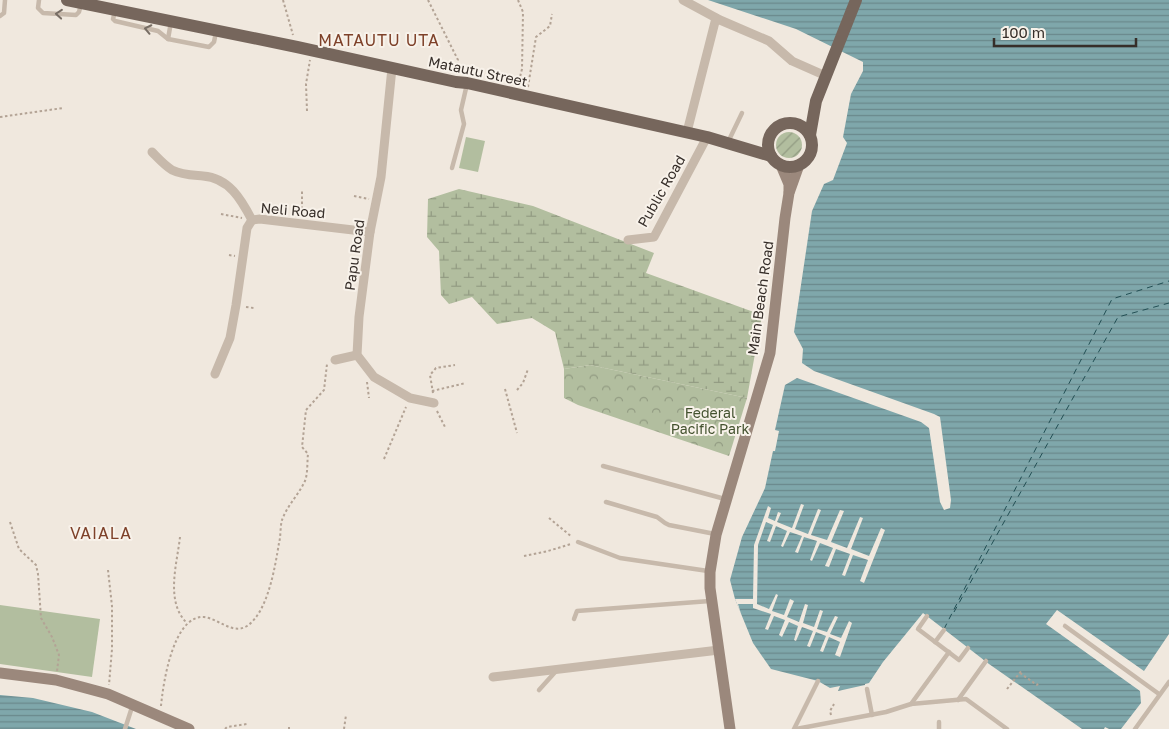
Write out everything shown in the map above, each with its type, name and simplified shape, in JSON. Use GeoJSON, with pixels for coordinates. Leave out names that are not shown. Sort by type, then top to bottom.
{"type":"FeatureCollection","features":[{"type":"Feature","properties":{"kind":"main road","name":"Matautu Street"},"geometry":{"type":"LineString","coordinates":[[67,0],[312,50],[687,132],[771,156]]}},
{"type":"Feature","properties":{"kind":"main road"},"geometry":{"type":"LineString","coordinates":[[810,135],[803,126],[797,123],[781,124],[775,128],[769,138],[768,149],[771,156],[781,165],[787,167],[799,165],[805,161],[811,151],[810,135],[816,101],[856,0]]}},
{"type":"Feature","properties":{"kind":"main road"},"geometry":{"type":"LineString","coordinates":[[797,123],[816,101]]}},
{"type":"Feature","properties":{"kind":"main road","name":"Matautu Street"},"geometry":{"type":"LineString","coordinates":[[707,137],[757,142],[769,138]]}},
{"type":"Feature","properties":{"kind":"main road"},"geometry":{"type":"LineString","coordinates":[[781,165],[789,184],[789,193]]}},
{"type":"Feature","properties":{"kind":"main road","name":"Main Beach Road"},"geometry":{"type":"LineString","coordinates":[[730,729],[712,601],[710,572],[716,534],[770,352],[789,193],[799,165]]}},
{"type":"Feature","properties":{"kind":"main road"},"geometry":{"type":"LineString","coordinates":[[0,674],[56,680],[108,694],[190,729]]}},
{"type":"Feature","properties":{"kind":"street"},"geometry":{"type":"LineString","coordinates":[[683,0],[716,18],[769,41],[792,61],[828,73]]}},
{"type":"Feature","properties":{"kind":"street"},"geometry":{"type":"LineString","coordinates":[[687,132],[716,18]]}},
{"type":"Feature","properties":{"kind":"street","name":"Papu Road"},"geometry":{"type":"LineString","coordinates":[[357,355],[359,317],[370,232],[381,177],[392,68]]}},
{"type":"Feature","properties":{"kind":"street","name":"Public Road"},"geometry":{"type":"LineString","coordinates":[[628,240],[654,237],[707,137]]}},
{"type":"Feature","properties":{"kind":"street","name":"Neli Road"},"geometry":{"type":"LineString","coordinates":[[152,152],[172,170],[182,174],[205,176],[230,186],[242,200],[252,220],[260,219],[370,232]]}},
{"type":"Feature","properties":{"kind":"street"},"geometry":{"type":"LineString","coordinates":[[216,374],[230,338],[247,228],[252,220]]}},
{"type":"Feature","properties":{"kind":"street"},"geometry":{"type":"LineString","coordinates":[[336,360],[357,355],[374,377],[410,398],[434,403]]}},
{"type":"Feature","properties":{"kind":"street"},"geometry":{"type":"LineString","coordinates":[[492,677],[719,650]]}},
{"type":"Feature","properties":{"kind":"lane"},"geometry":{"type":"LineString","coordinates":[[0,16],[4,13],[5,0]]}},
{"type":"Feature","properties":{"kind":"lane"},"geometry":{"type":"LineString","coordinates":[[39,0],[38,8],[43,13],[76,15],[81,3]]}},
{"type":"Feature","properties":{"kind":"lane"},"geometry":{"type":"LineString","coordinates":[[115,10],[113,19],[115,21],[158,31],[168,39],[209,47],[214,42],[216,30]]}},
{"type":"Feature","properties":{"kind":"lane"},"geometry":{"type":"LineString","coordinates":[[168,39],[172,21]]}},
{"type":"Feature","properties":{"kind":"lane"},"geometry":{"type":"LineString","coordinates":[[452,168],[464,124],[461,110],[461,82]]}},
{"type":"Feature","properties":{"kind":"lane"},"geometry":{"type":"LineString","coordinates":[[729,140],[742,113]]}},
{"type":"Feature","properties":{"kind":"lane"},"geometry":{"type":"LineString","coordinates":[[603,466],[726,500]]}},
{"type":"Feature","properties":{"kind":"lane"},"geometry":{"type":"LineString","coordinates":[[606,502],[657,517],[669,525],[716,534]]}},
{"type":"Feature","properties":{"kind":"lane"},"geometry":{"type":"LineString","coordinates":[[578,542],[620,558],[710,572]]}},
{"type":"Feature","properties":{"kind":"lane"},"geometry":{"type":"LineString","coordinates":[[574,619],[577,611],[712,601]]}},
{"type":"Feature","properties":{"kind":"lane"},"geometry":{"type":"LineString","coordinates":[[927,616],[918,629],[959,660],[968,648]]}},
{"type":"Feature","properties":{"kind":"lane"},"geometry":{"type":"LineString","coordinates":[[1065,626],[1159,694]]}},
{"type":"Feature","properties":{"kind":"lane"},"geometry":{"type":"LineString","coordinates":[[935,642],[944,630]]}},
{"type":"Feature","properties":{"kind":"lane"},"geometry":{"type":"LineString","coordinates":[[911,704],[949,652]]}},
{"type":"Feature","properties":{"kind":"lane"},"geometry":{"type":"LineString","coordinates":[[958,700],[986,661]]}},
{"type":"Feature","properties":{"kind":"lane"},"geometry":{"type":"LineString","coordinates":[[539,690],[558,669]]}},
{"type":"Feature","properties":{"kind":"lane"},"geometry":{"type":"LineString","coordinates":[[795,729],[818,681]]}},
{"type":"Feature","properties":{"kind":"lane"},"geometry":{"type":"LineString","coordinates":[[1135,729],[1169,682]]}},
{"type":"Feature","properties":{"kind":"lane"},"geometry":{"type":"LineString","coordinates":[[867,689],[872,714]]}},
{"type":"Feature","properties":{"kind":"lane"},"geometry":{"type":"LineString","coordinates":[[795,729],[872,714],[911,704],[966,699],[1007,729]]}},
{"type":"Feature","properties":{"kind":"lane"},"geometry":{"type":"LineString","coordinates":[[126,729],[133,705]]}},
{"type":"Feature","properties":{"kind":"lane"},"geometry":{"type":"LineString","coordinates":[[938,722],[939,729]]}},
{"type":"Feature","properties":{"kind":"path"},"geometry":{"type":"LineString","coordinates":[[283,0],[297,47]]}},
{"type":"Feature","properties":{"kind":"path"},"geometry":{"type":"LineString","coordinates":[[428,0],[458,60],[461,82]]}},
{"type":"Feature","properties":{"kind":"path"},"geometry":{"type":"LineString","coordinates":[[518,0],[523,12],[521,96]]}},
{"type":"Feature","properties":{"kind":"path"},"geometry":{"type":"LineString","coordinates":[[521,96],[536,37],[550,26],[552,14]]}},
{"type":"Feature","properties":{"kind":"path"},"geometry":{"type":"LineString","coordinates":[[307,111],[306,84],[312,50]]}},
{"type":"Feature","properties":{"kind":"path"},"geometry":{"type":"LineString","coordinates":[[0,117],[64,108]]}},
{"type":"Feature","properties":{"kind":"path"},"geometry":{"type":"LineString","coordinates":[[302,190],[302,224]]}},
{"type":"Feature","properties":{"kind":"path"},"geometry":{"type":"LineString","coordinates":[[354,196],[376,200]]}},
{"type":"Feature","properties":{"kind":"path"},"geometry":{"type":"LineString","coordinates":[[221,214],[252,220]]}},
{"type":"Feature","properties":{"kind":"path"},"geometry":{"type":"LineString","coordinates":[[160,716],[164,677],[176,642],[187,623],[202,617],[213,619],[234,629],[240,628],[246,626],[262,608],[271,582],[282,520],[306,479],[308,454],[302,447],[306,410],[324,390],[327,363],[336,360]]}},
{"type":"Feature","properties":{"kind":"path"},"geometry":{"type":"LineString","coordinates":[[445,427],[434,403],[430,375],[436,368],[455,365]]}},
{"type":"Feature","properties":{"kind":"path"},"geometry":{"type":"LineString","coordinates":[[517,390],[523,383],[528,369]]}},
{"type":"Feature","properties":{"kind":"path"},"geometry":{"type":"LineString","coordinates":[[432,391],[466,383]]}},
{"type":"Feature","properties":{"kind":"path"},"geometry":{"type":"LineString","coordinates":[[505,389],[517,433]]}},
{"type":"Feature","properties":{"kind":"path"},"geometry":{"type":"LineString","coordinates":[[384,459],[410,398]]}},
{"type":"Feature","properties":{"kind":"path"},"geometry":{"type":"LineString","coordinates":[[549,518],[578,542]]}},
{"type":"Feature","properties":{"kind":"path"},"geometry":{"type":"LineString","coordinates":[[10,522],[19,549],[36,565],[41,618],[52,637],[58,655],[56,680]]}},
{"type":"Feature","properties":{"kind":"path"},"geometry":{"type":"LineString","coordinates":[[180,537],[173,586],[176,605],[181,617],[187,623]]}},
{"type":"Feature","properties":{"kind":"path"},"geometry":{"type":"LineString","coordinates":[[524,556],[578,542]]}},
{"type":"Feature","properties":{"kind":"path"},"geometry":{"type":"LineString","coordinates":[[108,570],[112,616],[112,649],[108,694]]}},
{"type":"Feature","properties":{"kind":"path"},"geometry":{"type":"LineString","coordinates":[[1007,690],[1022,670]]}},
{"type":"Feature","properties":{"kind":"path"},"geometry":{"type":"LineString","coordinates":[[1020,673],[1037,685],[1039,682]]}},
{"type":"Feature","properties":{"kind":"path"},"geometry":{"type":"LineString","coordinates":[[833,722],[830,711],[834,704]]}},
{"type":"Feature","properties":{"kind":"path"},"geometry":{"type":"LineString","coordinates":[[344,729],[346,716]]}},
{"type":"Feature","properties":{"kind":"path"},"geometry":{"type":"LineString","coordinates":[[225,729],[246,724]]}},
{"type":"Feature","properties":{"kind":"green space"},"geometry":{"type":"Polygon","coordinates":[[[789,132],[799,135],[802,145],[799,155],[789,158],[779,155],[776,145],[779,135],[789,132]]]}},
{"type":"Feature","properties":{"kind":"green space"},"geometry":{"type":"Polygon","coordinates":[[[466,137],[485,141],[478,172],[459,168],[466,137]]]}},
{"type":"Feature","properties":{"kind":"green space"},"geometry":{"type":"Polygon","coordinates":[[[459,189],[533,206],[654,253],[646,273],[762,315],[747,398],[590,365],[564,369],[555,332],[532,318],[497,324],[472,297],[449,304],[441,295],[439,251],[427,237],[428,199],[459,189]]]}},
{"type":"Feature","properties":{"kind":"green space","name":"Federal Pacific Park"},"geometry":{"type":"Polygon","coordinates":[[[590,365],[747,398],[729,456],[578,405],[564,398],[564,369],[590,365]]]}},
{"type":"Feature","properties":{"kind":"green space"},"geometry":{"type":"Polygon","coordinates":[[[0,605],[100,619],[92,677],[0,664],[0,605]]]}},
{"type":"Feature","properties":{"kind":"water"},"geometry":{"type":"Polygon","coordinates":[[[708,0],[1169,0],[1169,634],[1144,671],[1057,610],[1046,624],[1140,691],[1141,703],[1121,729],[1105,727],[1104,729],[1082,729],[989,664],[923,613],[883,662],[869,683],[838,691],[840,686],[830,688],[818,681],[771,669],[753,643],[735,599],[730,580],[742,537],[765,488],[779,431],[775,430],[785,385],[797,378],[921,422],[929,428],[940,502],[944,510],[950,508],[951,500],[940,417],[814,371],[802,363],[803,349],[794,332],[812,211],[824,184],[833,180],[847,143],[843,137],[851,94],[863,71],[863,62],[796,29],[708,0]]]}},
{"type":"Feature","properties":{"kind":"water"},"geometry":{"type":"Polygon","coordinates":[[[0,695],[33,698],[92,712],[136,729],[0,729],[0,695]]]}},
{"type":"Feature","properties":{"kind":"pier"},"geometry":{"type":"Polygon","coordinates":[[[801,504],[804,505],[795,529],[808,534],[818,509],[821,510],[811,535],[827,540],[840,510],[844,511],[831,542],[847,548],[860,517],[863,518],[851,549],[869,556],[881,528],[885,530],[864,583],[860,581],[868,560],[853,555],[845,576],[842,575],[850,554],[836,549],[829,567],[825,566],[833,548],[820,543],[812,561],[810,560],[817,541],[804,537],[798,553],[795,552],[802,536],[790,532],[783,547],[781,546],[787,531],[776,526],[770,542],[767,541],[773,525],[766,522],[758,545],[757,604],[769,609],[776,594],[778,595],[772,611],[784,615],[790,599],[794,601],[787,617],[799,622],[805,604],[808,605],[803,623],[814,627],[820,610],[823,611],[817,629],[827,632],[835,616],[838,617],[830,634],[841,638],[849,621],[852,623],[840,657],[835,655],[840,642],[829,637],[823,652],[820,651],[826,636],[816,632],[810,647],[807,646],[813,631],[802,627],[796,641],[794,640],[798,626],[789,622],[782,637],[779,635],[785,620],[774,616],[768,630],[765,629],[771,614],[753,608],[753,604],[738,604],[741,614],[735,599],[753,599],[754,545],[768,506],[771,508],[768,518],[775,521],[778,512],[781,513],[777,522],[792,528],[801,504]]]}},
{"type":"Feature","properties":{"kind":"ferry route"},"geometry":{"type":"LineString","coordinates":[[944,629],[1112,299],[1169,281]]}},
{"type":"Feature","properties":{"kind":"ferry route"},"geometry":{"type":"LineString","coordinates":[[954,612],[1118,317],[1169,303]]}},
{"type":"Feature","properties":{"kind":"district","name":"MATAUTU UTA"},"geometry":{"type":"Point","coordinates":[379,40]}},
{"type":"Feature","properties":{"kind":"district","name":"VAIALA"},"geometry":{"type":"Point","coordinates":[101,533]}}]}
